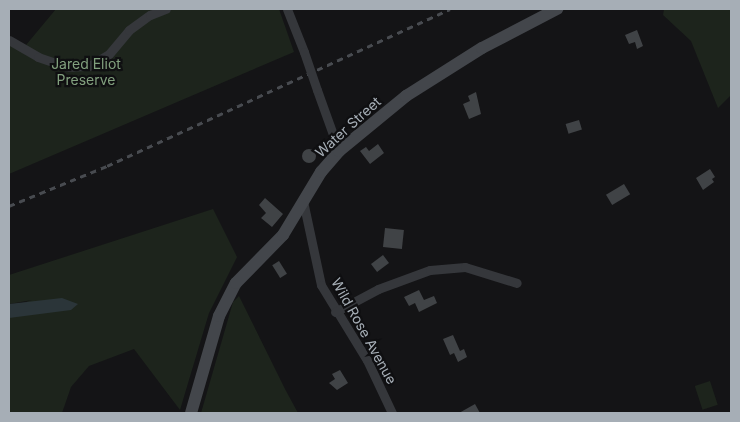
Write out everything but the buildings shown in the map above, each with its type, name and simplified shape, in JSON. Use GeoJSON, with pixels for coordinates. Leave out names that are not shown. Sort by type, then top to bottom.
{"type":"FeatureCollection","features":[{"type":"Feature","properties":{"kind":"main road","name":"Water Street"},"geometry":{"type":"LineString","coordinates":[[191,413],[214,333],[228,297],[253,263],[283,235],[321,172],[339,151],[406,96],[482,48],[557,9]]}},
{"type":"Feature","properties":{"kind":"street"},"geometry":{"type":"LineString","coordinates":[[9,40],[38,57],[67,67],[89,66],[109,54],[136,25],[166,9]]}},
{"type":"Feature","properties":{"kind":"street"},"geometry":{"type":"LineString","coordinates":[[287,9],[339,151]]}},
{"type":"Feature","properties":{"kind":"street","name":"Wild Rose Avenue"},"geometry":{"type":"LineString","coordinates":[[304,201],[318,275],[335,312],[367,360],[392,413]]}},
{"type":"Feature","properties":{"kind":"street"},"geometry":{"type":"LineString","coordinates":[[335,312],[378,289],[430,270],[465,267],[517,283]]}},
{"type":"Feature","properties":{"kind":"green space","name":"Jared Eliot Preserve"},"geometry":{"type":"Polygon","coordinates":[[[56,9],[279,9],[294,52],[9,174],[9,36],[26,45],[56,9]]]}},
{"type":"Feature","properties":{"kind":"green space"},"geometry":{"type":"Polygon","coordinates":[[[664,9],[731,9],[731,95],[718,108],[691,41],[663,15],[664,9]]]}},
{"type":"Feature","properties":{"kind":"green space"},"geometry":{"type":"Polygon","coordinates":[[[213,209],[237,257],[209,313],[180,410],[134,349],[89,366],[71,387],[62,413],[9,413],[9,307],[32,300],[9,304],[9,275],[213,209]]]}},
{"type":"Feature","properties":{"kind":"green space"},"geometry":{"type":"Polygon","coordinates":[[[239,296],[298,413],[201,413],[233,302],[239,296]]]}},
{"type":"Feature","properties":{"kind":"green space"},"geometry":{"type":"Polygon","coordinates":[[[710,381],[718,405],[703,410],[695,386],[710,381]]]}},
{"type":"Feature","properties":{"kind":"shaded area"},"geometry":{"type":"Polygon","coordinates":[[[62,298],[78,304],[71,310],[9,318],[9,304],[62,298]]]}},
{"type":"Feature","properties":{"kind":"railway"},"geometry":{"type":"LineString","coordinates":[[9,206],[107,166],[450,9]]}}]}
